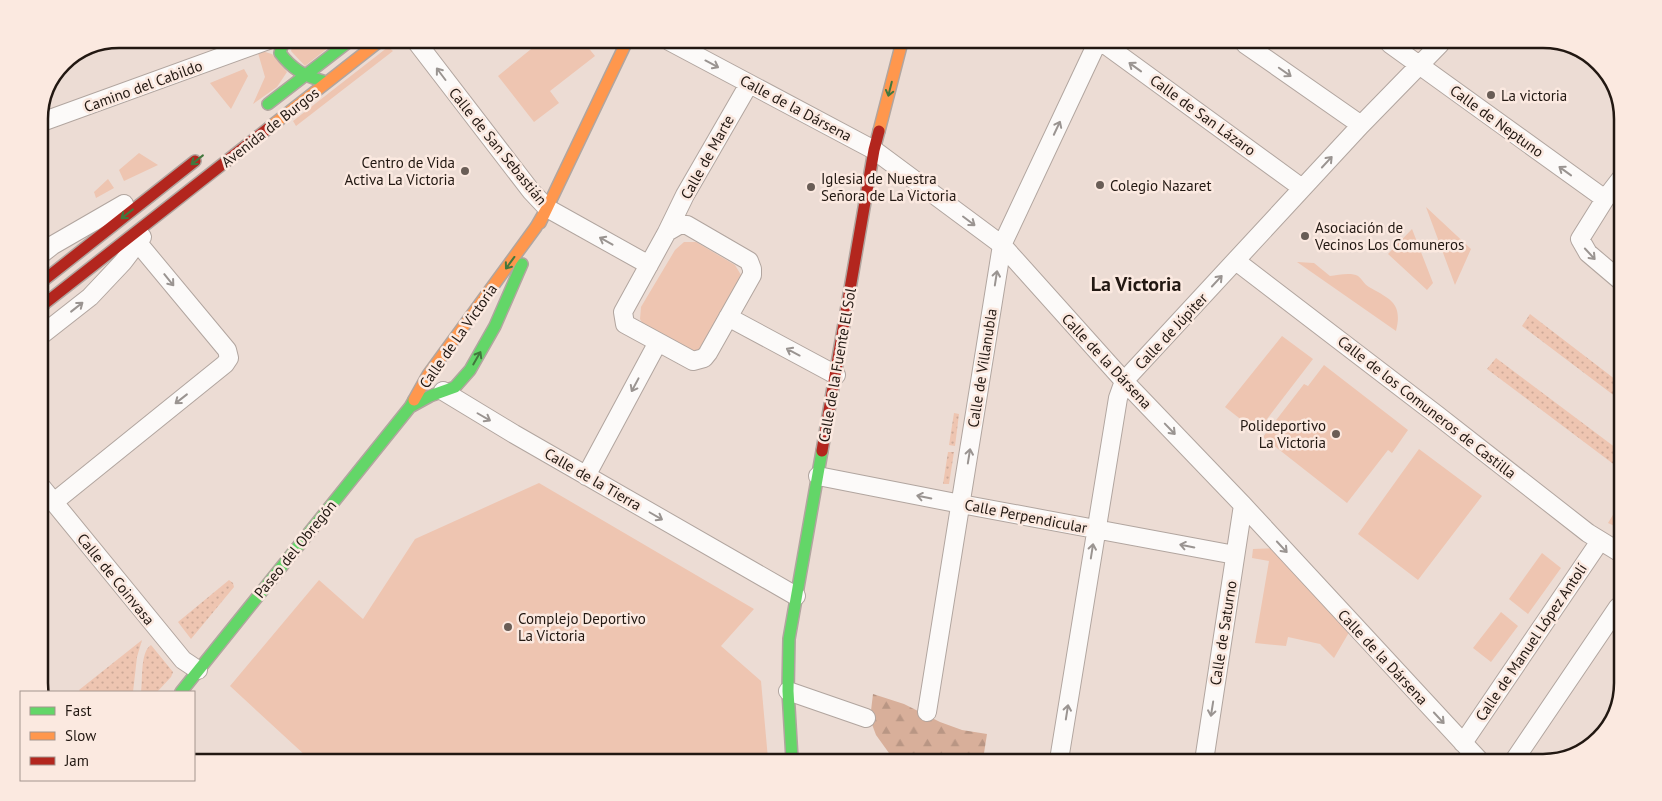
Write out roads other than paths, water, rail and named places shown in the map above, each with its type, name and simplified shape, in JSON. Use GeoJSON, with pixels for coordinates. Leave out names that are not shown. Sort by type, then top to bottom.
{"type":"FeatureCollection","features":[{"type":"Feature","properties":{"kind":"main road","name":"Camino del Cabildo"},"geometry":{"type":"LineString","coordinates":[[280,47],[292,68],[304,76],[328,82]]}},
{"type":"Feature","properties":{"kind":"main road","name":"Avenida de Burgos"},"geometry":{"type":"LineString","coordinates":[[256,113],[342,47]]}},
{"type":"Feature","properties":{"kind":"main road","name":"Avenida de Burgos"},"geometry":{"type":"LineString","coordinates":[[48,301],[372,47]]}},
{"type":"Feature","properties":{"kind":"main road","name":"Calle de La Victoria"},"geometry":{"type":"LineString","coordinates":[[410,407],[430,396],[442,382],[455,387],[470,370],[491,334],[547,208],[624,47]]}},
{"type":"Feature","properties":{"kind":"main road","name":"Calle de la Fuente El Sol"},"geometry":{"type":"LineString","coordinates":[[792,754],[788,691],[789,640],[874,150],[901,47]]}},
{"type":"Feature","properties":{"kind":"main road","name":"Avenida de Burgos"},"geometry":{"type":"LineString","coordinates":[[48,277],[204,155]]}},
{"type":"Feature","properties":{"kind":"main road","name":"Calle de La Victoria"},"geometry":{"type":"LineString","coordinates":[[410,407],[428,375],[536,227],[547,208]]}},
{"type":"Feature","properties":{"kind":"main road"},"geometry":{"type":"LineString","coordinates":[[442,382],[444,365],[459,334]]}},
{"type":"Feature","properties":{"kind":"main road","name":"Paseo del Obregón"},"geometry":{"type":"LineString","coordinates":[[182,691],[410,407]]}},
{"type":"Feature","properties":{"kind":"street","name":"Camino del Cabildo"},"geometry":{"type":"LineString","coordinates":[[48,120],[239,47],[266,47]]}},
{"type":"Feature","properties":{"kind":"street","name":"Calle de San Sebastián"},"geometry":{"type":"LineString","coordinates":[[420,47],[531,191],[547,208],[649,264]]}},
{"type":"Feature","properties":{"kind":"street","name":"Calle de la Dársena"},"geometry":{"type":"LineString","coordinates":[[680,47],[874,150],[1002,245],[1124,381],[1243,505],[1473,754]]}},
{"type":"Feature","properties":{"kind":"street","name":"Calle de Villanubla"},"geometry":{"type":"LineString","coordinates":[[927,712],[1002,245],[1095,47]]}},
{"type":"Feature","properties":{"kind":"street","name":"Calle de San Lázaro"},"geometry":{"type":"LineString","coordinates":[[1108,47],[1302,188]]}},
{"type":"Feature","properties":{"kind":"street"},"geometry":{"type":"LineString","coordinates":[[1249,47],[1361,125]]}},
{"type":"Feature","properties":{"kind":"street","name":"Calle de Neptuno"},"geometry":{"type":"LineString","coordinates":[[1394,47],[1605,199]]}},
{"type":"Feature","properties":{"kind":"street","name":"Calle de Júpiter"},"geometry":{"type":"LineString","coordinates":[[1060,754],[1118,398],[1124,381],[1361,125],[1437,47]]}},
{"type":"Feature","properties":{"kind":"street","name":"Calle de Marte"},"geometry":{"type":"LineString","coordinates":[[666,232],[685,195],[749,84]]}},
{"type":"Feature","properties":{"kind":"street","name":"Avenida de Burgos"},"geometry":{"type":"LineString","coordinates":[[48,249],[136,197],[166,184]]}},
{"type":"Feature","properties":{"kind":"street"},"geometry":{"type":"LineString","coordinates":[[1614,187],[1580,239],[1588,253],[1614,275]]}},
{"type":"Feature","properties":{"kind":"street","name":"Avenida de Burgos"},"geometry":{"type":"LineString","coordinates":[[48,330],[90,297],[123,262],[160,214]]}},
{"type":"Feature","properties":{"kind":"street"},"geometry":{"type":"LineString","coordinates":[[679,225],[687,225],[749,261],[752,269],[752,275],[708,353],[698,361],[693,361],[625,324],[623,318],[623,312],[666,232],[679,225]]}},
{"type":"Feature","properties":{"kind":"street"},"geometry":{"type":"LineString","coordinates":[[54,502],[225,364],[229,358],[226,350],[138,242]]}},
{"type":"Feature","properties":{"kind":"street","name":"Calle de los Comuneros de Castilla"},"geometry":{"type":"LineString","coordinates":[[1236,261],[1600,541],[1614,549]]}},
{"type":"Feature","properties":{"kind":"street"},"geometry":{"type":"LineString","coordinates":[[728,318],[836,375]]}},
{"type":"Feature","properties":{"kind":"street"},"geometry":{"type":"LineString","coordinates":[[586,476],[658,342]]}},
{"type":"Feature","properties":{"kind":"street","name":"Calle de la Tierra"},"geometry":{"type":"LineString","coordinates":[[442,382],[473,410],[796,596]]}},
{"type":"Feature","properties":{"kind":"street","name":"Calle Perpendicular"},"geometry":{"type":"LineString","coordinates":[[818,476],[1235,555]]}},
{"type":"Feature","properties":{"kind":"street","name":"Calle de Coinvasa"},"geometry":{"type":"LineString","coordinates":[[48,495],[183,660],[198,670]]}},
{"type":"Feature","properties":{"kind":"street","name":"Calle de Saturno"},"geometry":{"type":"LineString","coordinates":[[1205,754],[1243,505]]}},
{"type":"Feature","properties":{"kind":"street","name":"Calle de Manuel López Antolí"},"geometry":{"type":"LineString","coordinates":[[1463,743],[1600,541]]}},
{"type":"Feature","properties":{"kind":"street"},"geometry":{"type":"LineString","coordinates":[[1518,754],[1614,613]]}},
{"type":"Feature","properties":{"kind":"street"},"geometry":{"type":"LineString","coordinates":[[788,691],[866,718]]}},
{"type":"Feature","properties":{"kind":"place","name":"La victoria"},"geometry":{"type":"Point","coordinates":[1491,95]}},
{"type":"Feature","properties":{"kind":"place","name":"Centro de Vida Activa La Victoria"},"geometry":{"type":"Point","coordinates":[465,171]}},
{"type":"Feature","properties":{"kind":"place","name":"Colegio Nazaret"},"geometry":{"type":"Point","coordinates":[1100,185]}},
{"type":"Feature","properties":{"kind":"place","name":"Iglesia de Nuestra Señora de La Victoria"},"geometry":{"type":"Point","coordinates":[811,187]}},
{"type":"Feature","properties":{"kind":"place","name":"Asociación de Vecinos Los Comuneros"},"geometry":{"type":"Point","coordinates":[1305,236]}},
{"type":"Feature","properties":{"kind":"place","name":"Polideportivo La Victoria"},"geometry":{"type":"Point","coordinates":[1336,434]}},
{"type":"Feature","properties":{"kind":"place","name":"Complejo Deportivo La Victoria"},"geometry":{"type":"Point","coordinates":[508,627]}},
{"type":"Feature","properties":{"kind":"district","name":"La Victoria"},"geometry":{"type":"Point","coordinates":[1136,284]}}]}
